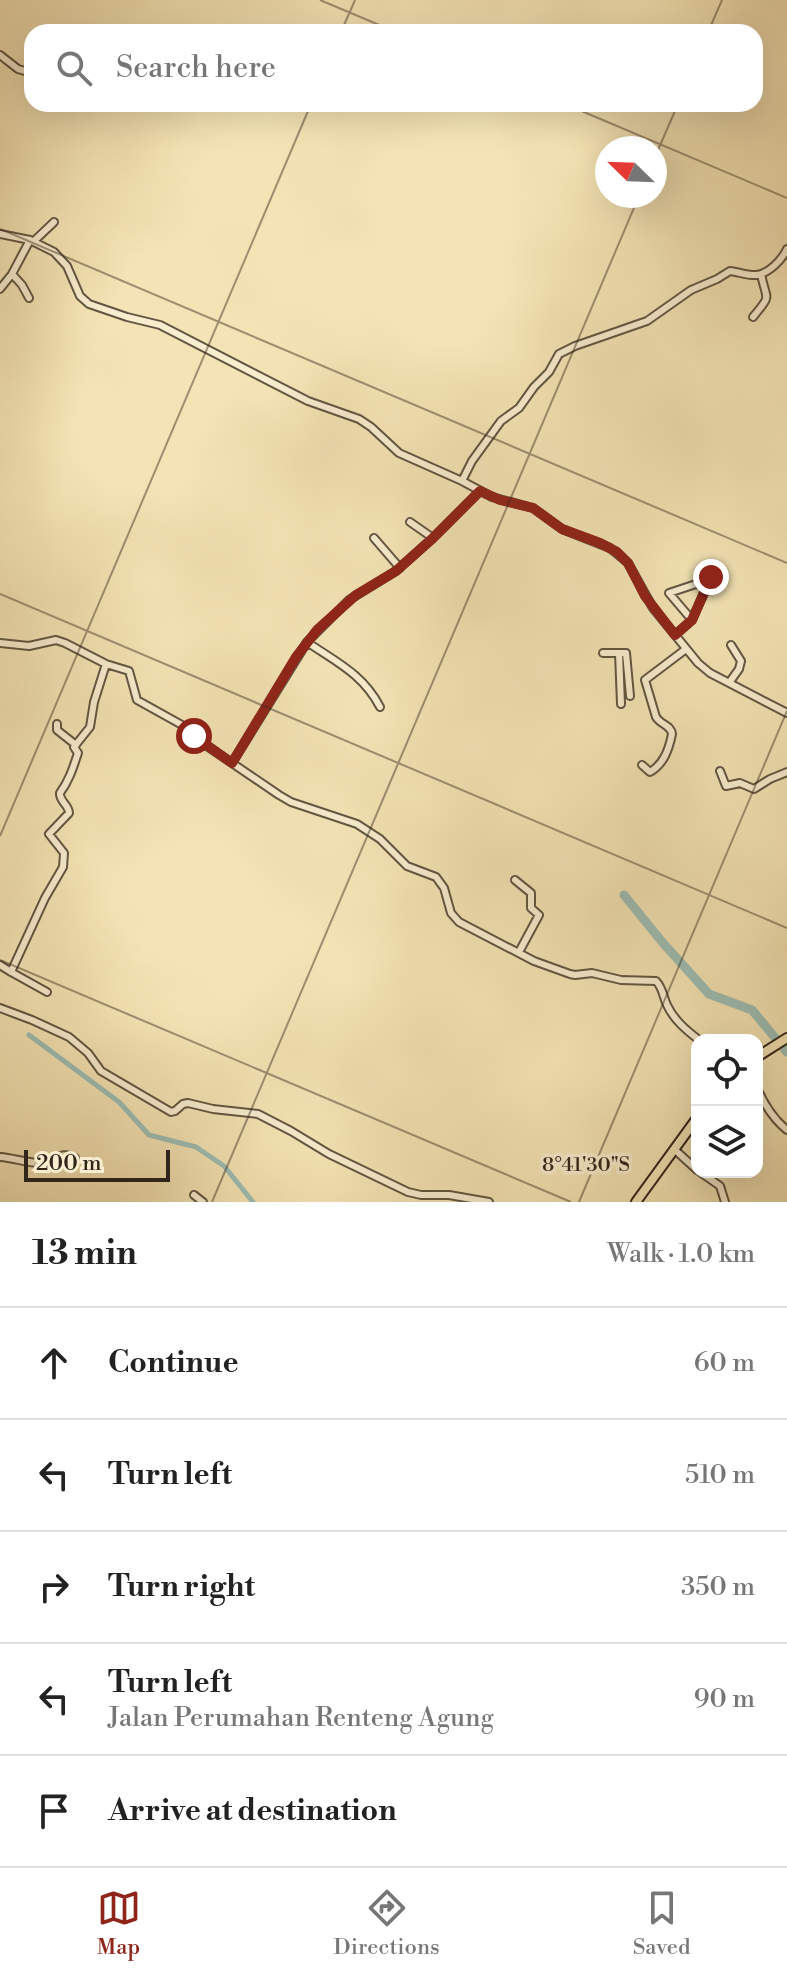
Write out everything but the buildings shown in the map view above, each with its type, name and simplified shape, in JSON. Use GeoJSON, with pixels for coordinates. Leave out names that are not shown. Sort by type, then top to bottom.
{"type":"FeatureCollection","features":[{"type":"Feature","properties":{"kind":"main road"},"geometry":{"type":"LineString","coordinates":[[763,1054],[787,1038]]}},
{"type":"Feature","properties":{"kind":"main road"},"geometry":{"type":"LineString","coordinates":[[636,1202],[691,1126]]}},
{"type":"Feature","properties":{"kind":"street"},"geometry":{"type":"LineString","coordinates":[[0,55],[24,71]]}},
{"type":"Feature","properties":{"kind":"street"},"geometry":{"type":"LineString","coordinates":[[0,289],[32,240],[54,222]]}},
{"type":"Feature","properties":{"kind":"street"},"geometry":{"type":"LineString","coordinates":[[0,234],[32,240],[54,252],[67,266],[80,296],[89,304],[160,325],[308,401],[359,419],[399,453],[500,500],[533,508],[562,529],[617,552],[628,563],[645,596],[704,668],[787,713]]}},
{"type":"Feature","properties":{"kind":"street"},"geometry":{"type":"LineString","coordinates":[[462,481],[472,461],[501,421],[519,408],[549,372],[559,354],[652,319],[683,294],[730,271],[761,274],[782,259],[787,249]]}},
{"type":"Feature","properties":{"kind":"street"},"geometry":{"type":"LineString","coordinates":[[12,274],[29,298]]}},
{"type":"Feature","properties":{"kind":"street"},"geometry":{"type":"LineString","coordinates":[[753,317],[767,298],[761,274]]}},
{"type":"Feature","properties":{"kind":"street"},"geometry":{"type":"LineString","coordinates":[[232,763],[307,642],[349,600],[400,568],[480,491]]}},
{"type":"Feature","properties":{"kind":"street"},"geometry":{"type":"LineString","coordinates":[[410,522],[433,538]]}},
{"type":"Feature","properties":{"kind":"street"},"geometry":{"type":"LineString","coordinates":[[374,538],[400,568]]}},
{"type":"Feature","properties":{"kind":"street"},"geometry":{"type":"LineString","coordinates":[[675,635],[692,620],[711,577]]}},
{"type":"Feature","properties":{"kind":"street"},"geometry":{"type":"LineString","coordinates":[[692,620],[670,592],[696,584],[708,585]]}},
{"type":"Feature","properties":{"kind":"street"},"geometry":{"type":"LineString","coordinates":[[0,643],[29,646],[60,641],[106,664],[129,671],[137,700],[182,725],[284,799],[368,829],[407,866],[428,873],[441,882],[451,913],[459,922],[534,961],[575,975],[592,973],[621,980],[655,980],[674,1017],[691,1034]]}},
{"type":"Feature","properties":{"kind":"street"},"geometry":{"type":"LineString","coordinates":[[307,642],[352,671],[371,691],[380,707]]}},
{"type":"Feature","properties":{"kind":"street"},"geometry":{"type":"LineString","coordinates":[[729,683],[741,661],[731,645]]}},
{"type":"Feature","properties":{"kind":"street"},"geometry":{"type":"LineString","coordinates":[[624,684],[645,681],[686,649]]}},
{"type":"Feature","properties":{"kind":"street"},"geometry":{"type":"LineString","coordinates":[[603,653],[626,653],[621,704]]}},
{"type":"Feature","properties":{"kind":"street"},"geometry":{"type":"LineString","coordinates":[[11,972],[63,867],[64,853],[49,834],[69,813],[59,796],[69,780],[78,753],[74,748],[90,727],[106,664]]}},
{"type":"Feature","properties":{"kind":"street"},"geometry":{"type":"LineString","coordinates":[[642,765],[649,772],[660,765],[672,734],[669,727],[658,721],[645,681]]}},
{"type":"Feature","properties":{"kind":"street"},"geometry":{"type":"LineString","coordinates":[[624,684],[630,696]]}},
{"type":"Feature","properties":{"kind":"street"},"geometry":{"type":"LineString","coordinates":[[57,724],[57,730],[76,745]]}},
{"type":"Feature","properties":{"kind":"street"},"geometry":{"type":"LineString","coordinates":[[720,771],[726,786],[740,783],[754,789],[787,772]]}},
{"type":"Feature","properties":{"kind":"street"},"geometry":{"type":"LineString","coordinates":[[515,880],[531,893],[531,908],[539,915],[519,952]]}},
{"type":"Feature","properties":{"kind":"street"},"geometry":{"type":"LineString","coordinates":[[0,965],[47,992]]}},
{"type":"Feature","properties":{"kind":"street"},"geometry":{"type":"LineString","coordinates":[[0,1008],[69,1037],[88,1053],[101,1071],[171,1112],[188,1103],[213,1109],[251,1112],[404,1190],[421,1195],[440,1194],[489,1202]]}},
{"type":"Feature","properties":{"kind":"street"},"geometry":{"type":"LineString","coordinates":[[763,1102],[787,1130]]}},
{"type":"Feature","properties":{"kind":"street"},"geometry":{"type":"LineString","coordinates":[[674,1149],[691,1164]]}},
{"type":"Feature","properties":{"kind":"street"},"geometry":{"type":"LineString","coordinates":[[0,1157],[50,1163],[59,1156],[75,1158]]}},
{"type":"Feature","properties":{"kind":"street"},"geometry":{"type":"LineString","coordinates":[[709,1178],[720,1186],[725,1202]]}},
{"type":"Feature","properties":{"kind":"street"},"geometry":{"type":"LineString","coordinates":[[194,1195],[203,1202]]}},
{"type":"Feature","properties":{"kind":"waterway"},"geometry":{"type":"LineString","coordinates":[[624,895],[709,994],[752,1010],[787,1052]]}},
{"type":"Feature","properties":{"kind":"waterway"},"geometry":{"type":"LineString","coordinates":[[29,1035],[119,1102],[149,1135],[196,1147],[224,1166],[253,1202]]}},
{"type":"Feature","properties":{"kind":"route"},"geometry":{"type":"LineString","coordinates":[[194,736],[232,763],[296,657],[317,630],[356,595],[396,571],[480,491],[542,512],[562,529],[617,552],[628,563],[645,596],[675,635],[692,620],[711,577]]}}]}
